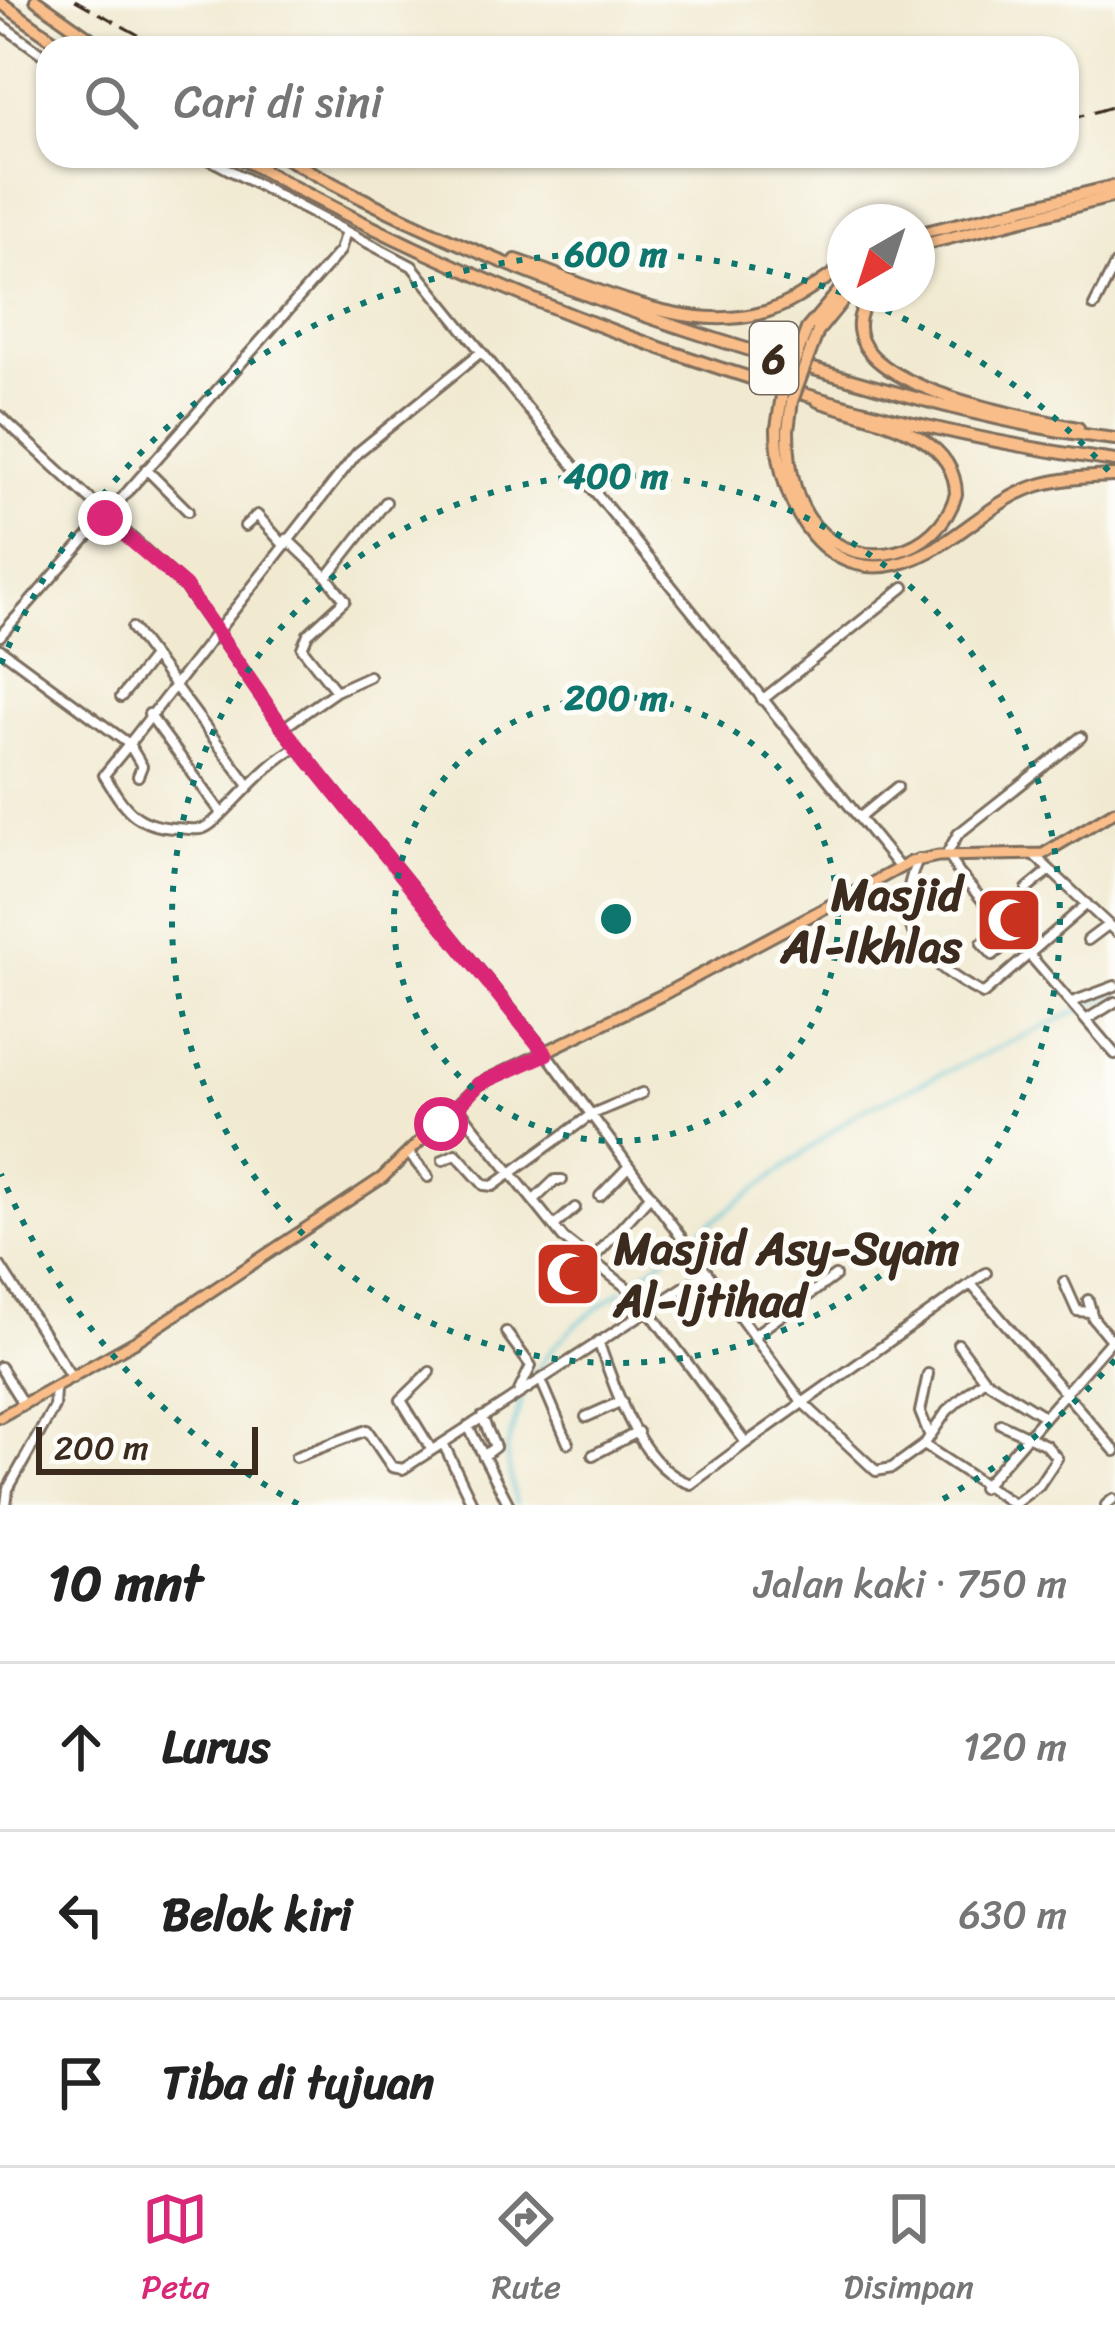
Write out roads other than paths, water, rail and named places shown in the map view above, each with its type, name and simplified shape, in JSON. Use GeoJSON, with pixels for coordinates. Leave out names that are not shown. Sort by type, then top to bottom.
{"type":"FeatureCollection","features":[{"type":"Feature","properties":{"kind":"highway"},"geometry":{"type":"LineString","coordinates":[[36,0],[87,36]]}},
{"type":"Feature","properties":{"kind":"highway"},"geometry":{"type":"LineString","coordinates":[[0,2],[48,36]]}},
{"type":"Feature","properties":{"kind":"highway","name":"6"},"geometry":{"type":"LineString","coordinates":[[261,168],[458,267],[713,364],[984,438],[1115,461]]}},
{"type":"Feature","properties":{"kind":"highway","name":"6"},"geometry":{"type":"LineString","coordinates":[[306,168],[444,236],[572,290],[721,343],[966,411],[1115,437]]}},
{"type":"Feature","properties":{"kind":"highway"},"geometry":{"type":"LineString","coordinates":[[935,236],[1115,186]]}},
{"type":"Feature","properties":{"kind":"highway"},"geometry":{"type":"LineString","coordinates":[[949,231],[1115,196]]}},
{"type":"Feature","properties":{"kind":"highway"},"geometry":{"type":"LineString","coordinates":[[444,236],[622,296],[716,319],[770,311],[827,277]]}},
{"type":"Feature","properties":{"kind":"highway"},"geometry":{"type":"LineString","coordinates":[[827,310],[813,330],[782,429],[781,475],[795,516],[812,539],[856,563],[911,560],[1022,492],[1058,481],[1115,476]]}},
{"type":"Feature","properties":{"kind":"highway"},"geometry":{"type":"LineString","coordinates":[[813,330],[830,312]]}},
{"type":"Feature","properties":{"kind":"highway"},"geometry":{"type":"LineString","coordinates":[[862,312],[860,334],[866,351],[887,372],[1011,412],[1115,437]]}},
{"type":"Feature","properties":{"kind":"highway"},"geometry":{"type":"LineString","coordinates":[[713,364],[922,439],[953,470],[956,494],[947,519],[923,543],[902,551],[867,554],[842,545],[818,530],[799,499],[782,429]]}},
{"type":"Feature","properties":{"kind":"main road"},"geometry":{"type":"LineString","coordinates":[[0,1417],[131,1344],[410,1155],[486,1080],[546,1054],[899,867],[918,859],[948,856],[1035,856],[1072,842],[1115,811]]}},
{"type":"Feature","properties":{"kind":"street"},"geometry":{"type":"LineString","coordinates":[[0,24],[36,50]]}},
{"type":"Feature","properties":{"kind":"street"},"geometry":{"type":"LineString","coordinates":[[224,168],[412,266],[899,867]]}},
{"type":"Feature","properties":{"kind":"street"},"geometry":{"type":"LineString","coordinates":[[1,633],[340,251],[344,234]]}},
{"type":"Feature","properties":{"kind":"street"},"geometry":{"type":"LineString","coordinates":[[1094,306],[1115,266]]}},
{"type":"Feature","properties":{"kind":"street"},"geometry":{"type":"LineString","coordinates":[[298,747],[247,783],[203,828],[144,824],[104,777],[354,456],[481,352]]}},
{"type":"Feature","properties":{"kind":"street"},"geometry":{"type":"LineString","coordinates":[[0,416],[105,518],[181,582],[283,728],[546,1054],[802,1402],[876,1471],[892,1468],[924,1445],[957,1400],[984,1379]]}},
{"type":"Feature","properties":{"kind":"street"},"geometry":{"type":"LineString","coordinates":[[146,469],[188,511]]}},
{"type":"Feature","properties":{"kind":"street"},"geometry":{"type":"LineString","coordinates":[[327,577],[386,502]]}},
{"type":"Feature","properties":{"kind":"street"},"geometry":{"type":"LineString","coordinates":[[245,526],[257,515],[327,577],[345,600],[301,644],[336,691]]}},
{"type":"Feature","properties":{"kind":"street"},"geometry":{"type":"LineString","coordinates":[[763,700],[904,587]]}},
{"type":"Feature","properties":{"kind":"street"},"geometry":{"type":"LineString","coordinates":[[132,628],[247,783]]}},
{"type":"Feature","properties":{"kind":"street"},"geometry":{"type":"LineString","coordinates":[[0,649],[128,746],[141,765],[138,776]]}},
{"type":"Feature","properties":{"kind":"street"},"geometry":{"type":"LineString","coordinates":[[121,697],[153,657]]}},
{"type":"Feature","properties":{"kind":"street"},"geometry":{"type":"LineString","coordinates":[[283,728],[336,691],[369,676]]}},
{"type":"Feature","properties":{"kind":"street"},"geometry":{"type":"LineString","coordinates":[[149,714],[220,811]]}},
{"type":"Feature","properties":{"kind":"street"},"geometry":{"type":"LineString","coordinates":[[1081,737],[958,834],[948,856],[1115,1054]]}},
{"type":"Feature","properties":{"kind":"street"},"geometry":{"type":"LineString","coordinates":[[859,818],[897,787]]}},
{"type":"Feature","properties":{"kind":"street"},"geometry":{"type":"LineString","coordinates":[[1035,856],[1112,928],[1088,940]]}},
{"type":"Feature","properties":{"kind":"street"},"geometry":{"type":"LineString","coordinates":[[918,859],[904,902],[917,941],[933,962],[982,994],[1031,957],[1087,904]]}},
{"type":"Feature","properties":{"kind":"street"},"geometry":{"type":"LineString","coordinates":[[1028,889],[1050,870]]}},
{"type":"Feature","properties":{"kind":"street"},"geometry":{"type":"LineString","coordinates":[[997,916],[1017,898]]}},
{"type":"Feature","properties":{"kind":"street"},"geometry":{"type":"LineString","coordinates":[[982,943],[993,956],[1015,937]]}},
{"type":"Feature","properties":{"kind":"street"},"geometry":{"type":"LineString","coordinates":[[1078,1011],[1115,986]]}},
{"type":"Feature","properties":{"kind":"street"},"geometry":{"type":"LineString","coordinates":[[1078,1011],[1115,1002]]}},
{"type":"Feature","properties":{"kind":"street"},"geometry":{"type":"LineString","coordinates":[[443,1160],[457,1155],[488,1187],[592,1114],[642,1093]]}},
{"type":"Feature","properties":{"kind":"street"},"geometry":{"type":"LineString","coordinates":[[457,1106],[554,1226],[647,1308],[746,1443]]}},
{"type":"Feature","properties":{"kind":"street"},"geometry":{"type":"LineString","coordinates":[[410,1155],[428,1178]]}},
{"type":"Feature","properties":{"kind":"street"},"geometry":{"type":"LineString","coordinates":[[600,1196],[629,1166]]}},
{"type":"Feature","properties":{"kind":"street"},"geometry":{"type":"LineString","coordinates":[[534,1200],[555,1180],[562,1180]]}},
{"type":"Feature","properties":{"kind":"street"},"geometry":{"type":"LineString","coordinates":[[591,1261],[651,1195]]}},
{"type":"Feature","properties":{"kind":"street"},"geometry":{"type":"LineString","coordinates":[[554,1226],[575,1208]]}},
{"type":"Feature","properties":{"kind":"street"},"geometry":{"type":"LineString","coordinates":[[0,1267],[72,1378]]}},
{"type":"Feature","properties":{"kind":"street"},"geometry":{"type":"LineString","coordinates":[[296,1457],[367,1430],[396,1469],[707,1272]]}},
{"type":"Feature","properties":{"kind":"street"},"geometry":{"type":"LineString","coordinates":[[598,1340],[638,1432],[670,1473],[691,1484],[986,1273]]}},
{"type":"Feature","properties":{"kind":"street"},"geometry":{"type":"LineString","coordinates":[[753,1336],[835,1276]]}},
{"type":"Feature","properties":{"kind":"street"},"geometry":{"type":"LineString","coordinates":[[1064,1282],[1077,1311],[1090,1312]]}},
{"type":"Feature","properties":{"kind":"street"},"geometry":{"type":"LineString","coordinates":[[971,1284],[1115,1451]]}},
{"type":"Feature","properties":{"kind":"street"},"geometry":{"type":"LineString","coordinates":[[982,1488],[1113,1338],[1090,1312],[1088,1300]]}},
{"type":"Feature","properties":{"kind":"street"},"geometry":{"type":"LineString","coordinates":[[506,1332],[531,1366],[524,1390]]}},
{"type":"Feature","properties":{"kind":"street"},"geometry":{"type":"LineString","coordinates":[[958,1344],[984,1379],[1042,1415]]}},
{"type":"Feature","properties":{"kind":"street"},"geometry":{"type":"LineString","coordinates":[[0,1367],[23,1404]]}},
{"type":"Feature","properties":{"kind":"street"},"geometry":{"type":"LineString","coordinates":[[430,1372],[401,1400],[431,1449]]}},
{"type":"Feature","properties":{"kind":"street"},"geometry":{"type":"LineString","coordinates":[[928,1374],[920,1412],[929,1434]]}},
{"type":"Feature","properties":{"kind":"street"},"geometry":{"type":"LineString","coordinates":[[541,1379],[568,1443]]}},
{"type":"Feature","properties":{"kind":"street"},"geometry":{"type":"LineString","coordinates":[[6,1505],[8,1490],[54,1407],[55,1388]]}},
{"type":"Feature","properties":{"kind":"street"},"geometry":{"type":"LineString","coordinates":[[586,1417],[622,1401]]}},
{"type":"Feature","properties":{"kind":"street"},"geometry":{"type":"LineString","coordinates":[[482,1417],[495,1447],[483,1456]]}},
{"type":"Feature","properties":{"kind":"street"},"geometry":{"type":"LineString","coordinates":[[924,1445],[982,1488],[1015,1505],[1057,1463],[1052,1450],[1001,1424]]}},
{"type":"Feature","properties":{"kind":"street"},"geometry":{"type":"LineString","coordinates":[[468,1426],[509,1505]]}},
{"type":"Feature","properties":{"kind":"street"},"geometry":{"type":"LineString","coordinates":[[593,1455],[638,1432]]}},
{"type":"Feature","properties":{"kind":"street"},"geometry":{"type":"LineString","coordinates":[[443,1443],[473,1505]]}},
{"type":"Feature","properties":{"kind":"waterway"},"geometry":{"type":"LineString","coordinates":[[630,1284],[858,1112],[1115,994]]}},
{"type":"Feature","properties":{"kind":"waterway"},"geometry":{"type":"LineString","coordinates":[[530,1383],[558,1342],[623,1290]]}},
{"type":"Feature","properties":{"kind":"waterway"},"geometry":{"type":"LineString","coordinates":[[516,1505],[506,1452],[522,1397]]}},
{"type":"Feature","properties":{"kind":"railway"},"geometry":{"type":"LineString","coordinates":[[75,0],[140,36]]}},
{"type":"Feature","properties":{"kind":"railway"},"geometry":{"type":"LineString","coordinates":[[1079,116],[1115,106]]}},
{"type":"Feature","properties":{"kind":"place","name":"Masjid Al-Ikhlas"},"geometry":{"type":"Point","coordinates":[1009,920]}},
{"type":"Feature","properties":{"kind":"place","name":"Masjid Asy-Syam Al-Ijtihad"},"geometry":{"type":"Point","coordinates":[568,1274]}}]}
